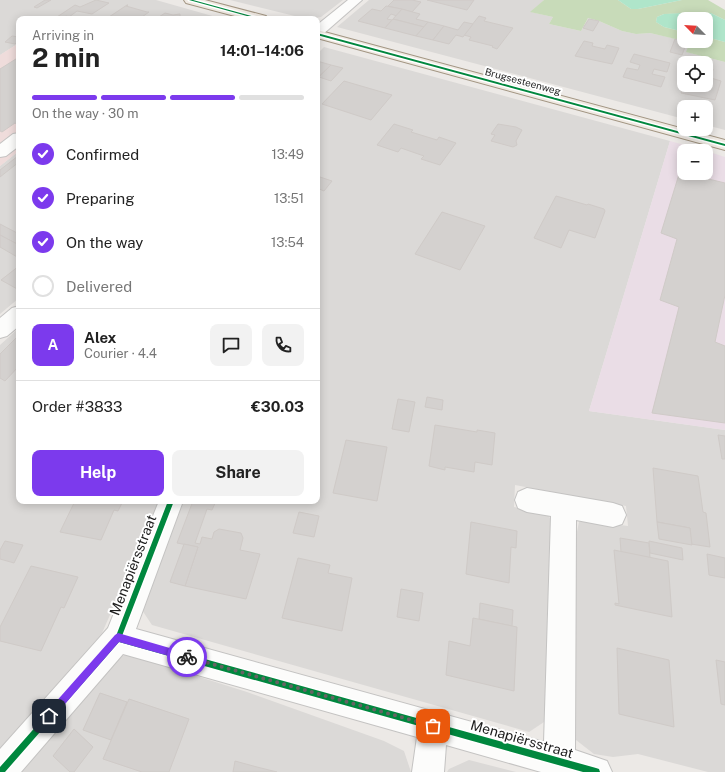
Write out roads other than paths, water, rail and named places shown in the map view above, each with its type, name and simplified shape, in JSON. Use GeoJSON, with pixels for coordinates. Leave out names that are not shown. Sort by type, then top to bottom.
{"type":"FeatureCollection","features":[{"type":"Feature","properties":{"kind":"main road"},"geometry":{"type":"LineString","coordinates":[[190,0],[250,16]]}},
{"type":"Feature","properties":{"kind":"main road","name":"Brugsesteenweg"},"geometry":{"type":"LineString","coordinates":[[320,37],[725,145]]}},
{"type":"Feature","properties":{"kind":"street"},"geometry":{"type":"LineString","coordinates":[[320,36],[356,0]]}},
{"type":"Feature","properties":{"kind":"street"},"geometry":{"type":"LineString","coordinates":[[0,152],[16,140]]}},
{"type":"Feature","properties":{"kind":"street"},"geometry":{"type":"LineString","coordinates":[[0,330],[16,317]]}},
{"type":"Feature","properties":{"kind":"street"},"geometry":{"type":"LineString","coordinates":[[527,500],[613,515]]}},
{"type":"Feature","properties":{"kind":"street","name":"Menapiërsstraat"},"geometry":{"type":"LineString","coordinates":[[0,772],[118,638],[170,504]]}},
{"type":"Feature","properties":{"kind":"street","name":"Menapiërsstraat"},"geometry":{"type":"LineString","coordinates":[[559,762],[564,506]]}},
{"type":"Feature","properties":{"kind":"street","name":"Menapiërsstraat"},"geometry":{"type":"LineString","coordinates":[[118,638],[596,772]]}},
{"type":"Feature","properties":{"kind":"street"},"geometry":{"type":"LineString","coordinates":[[428,772],[433,726]]}}]}
